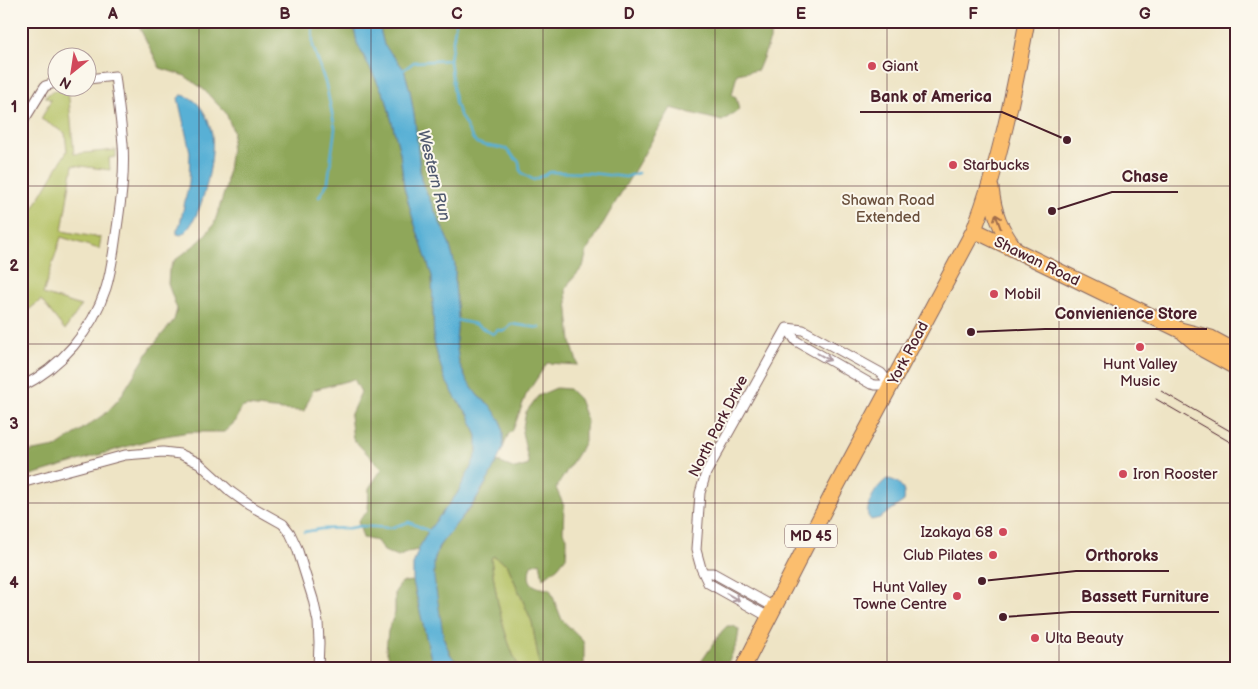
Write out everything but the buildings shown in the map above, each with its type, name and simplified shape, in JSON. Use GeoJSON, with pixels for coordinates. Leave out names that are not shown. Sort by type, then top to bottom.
{"type":"FeatureCollection","features":[{"type":"Feature","properties":{"kind":"main road","name":"York Road"},"geometry":{"type":"LineString","coordinates":[[743,668],[974,230],[990,187],[1009,116],[1027,21]]}},
{"type":"Feature","properties":{"kind":"main road"},"geometry":{"type":"LineString","coordinates":[[990,187],[992,202],[999,224],[1016,250]]}},
{"type":"Feature","properties":{"kind":"main road","name":"Shawan Road"},"geometry":{"type":"LineString","coordinates":[[974,230],[1180,330],[1211,338],[1237,352]]}},
{"type":"Feature","properties":{"kind":"main road","name":"Shawan Road"},"geometry":{"type":"LineString","coordinates":[[1180,330],[1204,350],[1237,368]]}},
{"type":"Feature","properties":{"kind":"street"},"geometry":{"type":"LineString","coordinates":[[21,387],[45,373],[76,344],[98,308],[106,288],[124,175],[123,145],[115,76],[98,78]]}},
{"type":"Feature","properties":{"kind":"street"},"geometry":{"type":"LineString","coordinates":[[21,125],[45,86],[48,85]]}},
{"type":"Feature","properties":{"kind":"street"},"geometry":{"type":"LineString","coordinates":[[787,328],[796,341],[863,379],[875,385],[891,385]]}},
{"type":"Feature","properties":{"kind":"street"},"geometry":{"type":"LineString","coordinates":[[787,328],[803,330],[881,373],[891,385]]}},
{"type":"Feature","properties":{"kind":"street","name":"North Park Drive"},"geometry":{"type":"LineString","coordinates":[[771,612],[713,573],[704,573],[698,561],[696,550],[700,493],[704,479],[787,328]]}},
{"type":"Feature","properties":{"kind":"street"},"geometry":{"type":"LineString","coordinates":[[21,483],[124,456],[163,452],[180,454],[198,463],[231,492],[283,524],[290,533],[303,565],[318,622],[318,668]]}},
{"type":"Feature","properties":{"kind":"green space"},"geometry":{"type":"Polygon","coordinates":[[[136,21],[353,21],[357,43],[386,99],[400,153],[404,187],[432,276],[434,341],[438,358],[445,379],[457,400],[469,415],[477,436],[477,453],[470,469],[457,494],[428,531],[418,550],[398,557],[384,551],[377,541],[363,538],[358,521],[368,511],[369,488],[382,469],[353,439],[350,416],[361,392],[354,379],[313,390],[304,411],[247,406],[241,408],[236,421],[224,432],[189,432],[159,437],[21,478],[21,453],[56,447],[106,413],[119,399],[151,348],[174,320],[177,309],[168,284],[169,270],[174,261],[201,240],[214,224],[226,187],[233,131],[226,113],[203,89],[185,76],[160,68],[136,21]]]}},
{"type":"Feature","properties":{"kind":"green space"},"geometry":{"type":"Polygon","coordinates":[[[378,21],[771,21],[770,40],[758,70],[737,74],[732,95],[736,97],[739,110],[722,121],[671,108],[587,251],[583,267],[569,283],[566,290],[571,342],[578,365],[547,363],[526,395],[513,430],[508,435],[503,448],[503,433],[490,405],[478,396],[466,379],[459,363],[456,342],[458,317],[455,265],[449,243],[421,180],[415,121],[404,69],[384,45],[378,21]]]}},
{"type":"Feature","properties":{"kind":"green space"},"geometry":{"type":"Polygon","coordinates":[[[48,94],[48,98],[69,98],[74,154],[116,150],[116,157],[109,158],[110,170],[73,165],[62,231],[101,238],[99,249],[61,237],[43,294],[81,306],[65,330],[41,300],[21,316],[21,229],[67,151],[65,133],[41,119],[51,100],[45,97],[48,94]]]}},
{"type":"Feature","properties":{"kind":"green space"},"geometry":{"type":"Polygon","coordinates":[[[556,388],[569,389],[579,399],[587,421],[585,442],[556,488],[564,506],[563,532],[567,537],[566,557],[558,567],[543,579],[540,562],[531,565],[529,577],[535,586],[550,589],[562,620],[582,639],[584,645],[584,668],[540,668],[532,622],[507,564],[493,556],[491,559],[500,615],[508,642],[519,668],[461,668],[449,652],[443,632],[434,583],[433,569],[436,553],[445,537],[478,497],[496,461],[515,469],[529,465],[522,432],[526,412],[538,396],[556,388]]]}},
{"type":"Feature","properties":{"kind":"green space"},"geometry":{"type":"Polygon","coordinates":[[[493,556],[507,564],[532,622],[540,668],[519,668],[513,655],[498,601],[491,559],[493,556]]]}},
{"type":"Feature","properties":{"kind":"green space"},"geometry":{"type":"Polygon","coordinates":[[[413,581],[432,663],[435,668],[393,668],[386,650],[388,631],[395,613],[395,592],[402,582],[413,581]]]}},
{"type":"Feature","properties":{"kind":"green space"},"geometry":{"type":"Polygon","coordinates":[[[727,626],[734,626],[739,630],[737,643],[726,668],[697,668],[722,631],[727,626]]]}},
{"type":"Feature","properties":{"kind":"water"},"geometry":{"type":"Polygon","coordinates":[[[353,21],[378,21],[384,45],[404,69],[415,121],[421,180],[449,243],[455,265],[458,317],[456,342],[459,363],[466,379],[478,396],[490,405],[501,421],[503,448],[489,478],[474,502],[439,546],[434,561],[434,578],[444,639],[450,654],[461,668],[435,668],[432,663],[413,581],[413,565],[428,531],[457,494],[470,469],[477,453],[477,436],[469,415],[457,400],[445,379],[438,358],[434,341],[432,276],[404,187],[400,153],[386,99],[357,43],[353,21]]]}},
{"type":"Feature","properties":{"kind":"water"},"geometry":{"type":"Polygon","coordinates":[[[181,95],[198,104],[206,115],[211,128],[212,145],[209,174],[201,204],[195,218],[181,235],[177,234],[177,230],[189,183],[190,152],[178,98],[181,95]]]}},
{"type":"Feature","properties":{"kind":"water"},"geometry":{"type":"Polygon","coordinates":[[[887,479],[895,481],[901,486],[904,492],[904,501],[880,518],[871,520],[868,516],[870,501],[879,486],[887,479]]]}},
{"type":"Feature","properties":{"kind":"waterway"},"geometry":{"type":"LineString","coordinates":[[312,21],[313,46],[326,85],[335,128],[328,182],[319,197]]}},
{"type":"Feature","properties":{"kind":"waterway"},"geometry":{"type":"LineString","coordinates":[[450,60],[456,21]]}},
{"type":"Feature","properties":{"kind":"waterway"},"geometry":{"type":"LineString","coordinates":[[402,71],[414,62],[450,60],[455,102],[473,139],[483,145],[506,149],[519,162],[520,170],[523,174],[534,180],[550,172],[590,173],[626,177],[638,173]]}},
{"type":"Feature","properties":{"kind":"waterway"},"geometry":{"type":"LineString","coordinates":[[456,320],[475,324],[493,334],[498,330],[505,331],[511,324],[540,328]]}},
{"type":"Feature","properties":{"kind":"waterway"},"geometry":{"type":"LineString","coordinates":[[304,532],[361,526],[390,528],[409,522],[431,532]]}},
{"type":"Feature","properties":{"kind":"tram line"},"geometry":{"type":"LineString","coordinates":[[1161,391],[1237,435]]}},
{"type":"Feature","properties":{"kind":"tram line"},"geometry":{"type":"LineString","coordinates":[[1156,399],[1237,446]]}},
{"type":"Feature","properties":{"kind":"place","name":"Giant"},"geometry":{"type":"Point","coordinates":[872,66]}},
{"type":"Feature","properties":{"kind":"place","name":"Bank of America"},"geometry":{"type":"Point","coordinates":[1067,140]}},
{"type":"Feature","properties":{"kind":"place","name":"Starbucks"},"geometry":{"type":"Point","coordinates":[953,165]}},
{"type":"Feature","properties":{"kind":"place","name":"Chase"},"geometry":{"type":"Point","coordinates":[1052,211]}},
{"type":"Feature","properties":{"kind":"place","name":"Mobil"},"geometry":{"type":"Point","coordinates":[994,294]}},
{"type":"Feature","properties":{"kind":"place","name":"Convienience Store"},"geometry":{"type":"Point","coordinates":[971,332]}},
{"type":"Feature","properties":{"kind":"place","name":"Hunt Valley Music"},"geometry":{"type":"Point","coordinates":[1140,347]}},
{"type":"Feature","properties":{"kind":"place","name":"Iron Rooster"},"geometry":{"type":"Point","coordinates":[1123,474]}},
{"type":"Feature","properties":{"kind":"place","name":"Izakaya 68"},"geometry":{"type":"Point","coordinates":[1003,532]}},
{"type":"Feature","properties":{"kind":"place","name":"Club Pilates"},"geometry":{"type":"Point","coordinates":[993,555]}},
{"type":"Feature","properties":{"kind":"place","name":"Orthoroks"},"geometry":{"type":"Point","coordinates":[982,581]}},
{"type":"Feature","properties":{"kind":"place","name":"Hunt Valley Towne Centre"},"geometry":{"type":"Point","coordinates":[957,596]}},
{"type":"Feature","properties":{"kind":"place","name":"Bassett Furniture"},"geometry":{"type":"Point","coordinates":[1003,617]}},
{"type":"Feature","properties":{"kind":"place","name":"Ulta Beauty"},"geometry":{"type":"Point","coordinates":[1035,638]}},
{"type":"Feature","properties":{"kind":"water label","name":"Western Run"},"geometry":{"type":"Point","coordinates":[435,175]}},
{"type":"Feature","properties":{"kind":"park label","name":"Shawan Road Extended"},"geometry":{"type":"Point","coordinates":[888,208]}}]}
